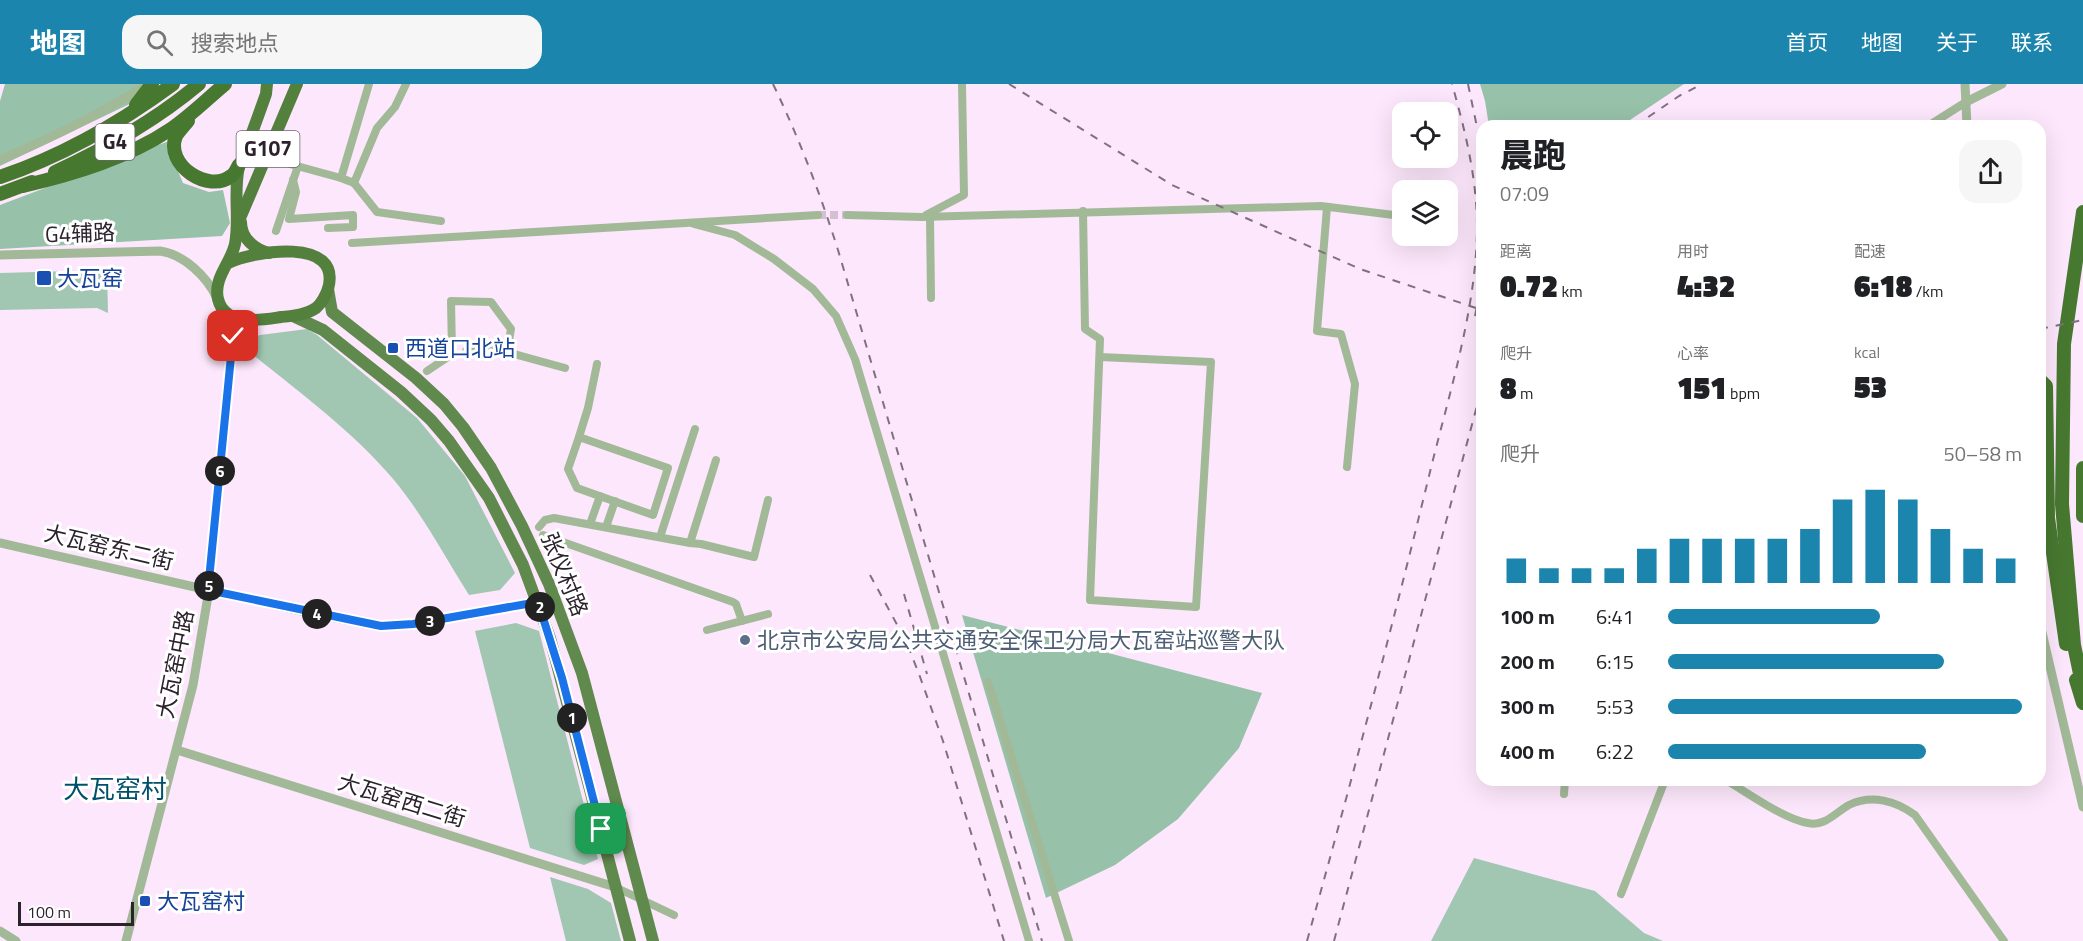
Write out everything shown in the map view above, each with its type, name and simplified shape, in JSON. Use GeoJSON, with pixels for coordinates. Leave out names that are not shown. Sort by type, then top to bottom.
{"type":"FeatureCollection","features":[{"type":"Feature","properties":{"kind":"highway"},"geometry":{"type":"LineString","coordinates":[[127,116],[150,84]]}},
{"type":"Feature","properties":{"kind":"highway","name":"G4"},"geometry":{"type":"LineString","coordinates":[[0,177],[95,135],[127,116],[172,84]]}},
{"type":"Feature","properties":{"kind":"highway","name":"G4"},"geometry":{"type":"LineString","coordinates":[[0,194],[23,186],[114,143],[157,116],[199,84]]}},
{"type":"Feature","properties":{"kind":"highway"},"geometry":{"type":"LineString","coordinates":[[23,186],[79,172],[126,152],[170,129],[225,84]]}},
{"type":"Feature","properties":{"kind":"highway","name":"G107"},"geometry":{"type":"LineString","coordinates":[[218,300],[217,287],[220,274],[232,254],[236,236],[236,188],[239,165],[266,94],[267,84]]}},
{"type":"Feature","properties":{"kind":"highway","name":"G107"},"geometry":{"type":"LineString","coordinates":[[241,222],[241,187],[274,84]]}},
{"type":"Feature","properties":{"kind":"highway","name":"G107"},"geometry":{"type":"LineString","coordinates":[[241,222],[264,157],[297,84]]}},
{"type":"Feature","properties":{"kind":"highway"},"geometry":{"type":"LineString","coordinates":[[212,95],[176,137],[175,149],[178,162],[187,172],[207,181],[225,180],[232,176],[239,165]]}},
{"type":"Feature","properties":{"kind":"highway"},"geometry":{"type":"LineString","coordinates":[[2083,212],[2064,344],[2062,492],[2074,645],[2083,688]]}},
{"type":"Feature","properties":{"kind":"highway"},"geometry":{"type":"LineString","coordinates":[[241,222],[249,243],[259,250],[270,253]]}},
{"type":"Feature","properties":{"kind":"highway"},"geometry":{"type":"LineString","coordinates":[[218,300],[225,311],[237,319],[253,321],[293,316],[316,308],[328,289],[327,268],[320,259],[310,254],[295,251],[270,253],[240,257],[228,262]]}},
{"type":"Feature","properties":{"kind":"highway"},"geometry":{"type":"LineString","coordinates":[[2046,386],[2049,518],[2066,644],[2083,703]]}},
{"type":"Feature","properties":{"kind":"highway"},"geometry":{"type":"LineString","coordinates":[[2083,468],[2083,516]]}},
{"type":"Feature","properties":{"kind":"main road","name":"张仪村路"},"geometry":{"type":"LineString","coordinates":[[328,289],[332,312],[416,378],[444,404],[463,427],[491,468],[522,526],[549,585],[582,673],[653,941]]}},
{"type":"Feature","properties":{"kind":"main road","name":"张仪村路"},"geometry":{"type":"LineString","coordinates":[[293,316],[323,330],[401,392],[431,420],[449,441],[489,498],[523,565],[538,602],[562,678],[630,941]]}},
{"type":"Feature","properties":{"kind":"street"},"geometry":{"type":"LineString","coordinates":[[0,160],[74,125],[150,84]]}},
{"type":"Feature","properties":{"kind":"street"},"geometry":{"type":"LineString","coordinates":[[341,178],[369,84]]}},
{"type":"Feature","properties":{"kind":"street"},"geometry":{"type":"LineString","coordinates":[[354,183],[377,128],[395,106],[406,84]]}},
{"type":"Feature","properties":{"kind":"street"},"geometry":{"type":"LineString","coordinates":[[926,217],[964,195],[962,84]]}},
{"type":"Feature","properties":{"kind":"street"},"geometry":{"type":"LineString","coordinates":[[1965,84],[1967,120]]}},
{"type":"Feature","properties":{"kind":"street"},"geometry":{"type":"LineString","coordinates":[[1938,120],[1966,102],[2002,84]]}},
{"type":"Feature","properties":{"kind":"street"},"geometry":{"type":"LineString","coordinates":[[264,157],[354,183],[377,212],[441,221]]}},
{"type":"Feature","properties":{"kind":"street"},"geometry":{"type":"LineString","coordinates":[[276,231],[298,166]]}},
{"type":"Feature","properties":{"kind":"street"},"geometry":{"type":"LineString","coordinates":[[293,180],[296,192],[289,219],[353,215],[353,227],[328,228]]}},
{"type":"Feature","properties":{"kind":"street"},"geometry":{"type":"LineString","coordinates":[[847,214],[926,217],[1327,207],[1392,215]]}},
{"type":"Feature","properties":{"kind":"street"},"geometry":{"type":"LineString","coordinates":[[1327,207],[1317,331],[1341,333],[1355,384],[1347,467]]}},
{"type":"Feature","properties":{"kind":"street"},"geometry":{"type":"LineString","coordinates":[[1083,212],[1085,328],[1100,339],[1090,600],[1196,607],[1211,363],[1100,357]]}},
{"type":"Feature","properties":{"kind":"street"},"geometry":{"type":"LineString","coordinates":[[352,243],[818,215]]}},
{"type":"Feature","properties":{"kind":"street"},"geometry":{"type":"LineString","coordinates":[[926,217],[931,298]]}},
{"type":"Feature","properties":{"kind":"street"},"geometry":{"type":"LineString","coordinates":[[694,224],[735,235],[774,259],[813,289],[836,316],[855,359],[1029,941]]}},
{"type":"Feature","properties":{"kind":"street","name":"G4辅路"},"geometry":{"type":"LineString","coordinates":[[0,255],[160,250],[172,252],[197,272],[218,300]]}},
{"type":"Feature","properties":{"kind":"street","name":"大瓦窑中路"},"geometry":{"type":"LineString","coordinates":[[218,300],[231,352]]}},
{"type":"Feature","properties":{"kind":"street"},"geometry":{"type":"LineString","coordinates":[[427,371],[453,351],[451,301],[491,302],[511,329],[507,352]]}},
{"type":"Feature","properties":{"kind":"street","name":"大瓦窑中路"},"geometry":{"type":"LineString","coordinates":[[126,941],[193,686],[208,590],[233,336],[240,327],[253,321]]}},
{"type":"Feature","properties":{"kind":"street"},"geometry":{"type":"LineString","coordinates":[[466,351],[496,350],[565,368]]}},
{"type":"Feature","properties":{"kind":"street"},"geometry":{"type":"LineString","coordinates":[[579,437],[668,468],[653,515],[577,488],[568,469],[588,408],[597,364]]}},
{"type":"Feature","properties":{"kind":"street"},"geometry":{"type":"LineString","coordinates":[[660,537],[695,429]]}},
{"type":"Feature","properties":{"kind":"street"},"geometry":{"type":"LineString","coordinates":[[690,543],[716,460]]}},
{"type":"Feature","properties":{"kind":"street"},"geometry":{"type":"LineString","coordinates":[[590,524],[600,496]]}},
{"type":"Feature","properties":{"kind":"street"},"geometry":{"type":"LineString","coordinates":[[606,527],[615,501]]}},
{"type":"Feature","properties":{"kind":"street"},"geometry":{"type":"LineString","coordinates":[[742,621],[736,604],[733,602],[541,531],[546,520],[554,518],[701,544],[754,557],[768,501]]}},
{"type":"Feature","properties":{"kind":"street","name":"大瓦窑东二街"},"geometry":{"type":"LineString","coordinates":[[0,543],[381,626],[413,624],[538,602]]}},
{"type":"Feature","properties":{"kind":"street"},"geometry":{"type":"LineString","coordinates":[[707,630],[768,614]]}},
{"type":"Feature","properties":{"kind":"street"},"geometry":{"type":"LineString","coordinates":[[2046,650],[2083,807]]}},
{"type":"Feature","properties":{"kind":"street"},"geometry":{"type":"LineString","coordinates":[[988,682],[1069,941]]}},
{"type":"Feature","properties":{"kind":"street","name":"大瓦窑西二街"},"geometry":{"type":"LineString","coordinates":[[177,750],[615,887]]}},
{"type":"Feature","properties":{"kind":"street"},"geometry":{"type":"LineString","coordinates":[[1564,794],[1565,786]]}},
{"type":"Feature","properties":{"kind":"street"},"geometry":{"type":"LineString","coordinates":[[1621,894],[1663,786]]}},
{"type":"Feature","properties":{"kind":"street"},"geometry":{"type":"LineString","coordinates":[[1736,786],[1790,817],[1809,824],[1822,823],[1850,805],[1869,800],[1885,800],[1902,805],[1915,815],[2004,941]]}},
{"type":"Feature","properties":{"kind":"street"},"geometry":{"type":"LineString","coordinates":[[615,887],[674,915]]}},
{"type":"Feature","properties":{"kind":"street"},"geometry":{"type":"LineString","coordinates":[[0,931],[16,941]]}},
{"type":"Feature","properties":{"kind":"green space"},"geometry":{"type":"Polygon","coordinates":[[[5,84],[158,84],[138,100],[0,166],[0,101],[5,84]]]}},
{"type":"Feature","properties":{"kind":"green space"},"geometry":{"type":"Polygon","coordinates":[[[1480,84],[1684,84],[1630,120],[1488,120],[1480,84]]]}},
{"type":"Feature","properties":{"kind":"green space"},"geometry":{"type":"Polygon","coordinates":[[[169,141],[172,157],[183,183],[209,192],[223,190],[230,223],[222,236],[0,249],[0,205],[169,141]]]}},
{"type":"Feature","properties":{"kind":"green space"},"geometry":{"type":"Polygon","coordinates":[[[107,270],[108,313],[97,308],[0,310],[0,273],[107,270]]]}},
{"type":"Feature","properties":{"kind":"green space"},"geometry":{"type":"Polygon","coordinates":[[[307,329],[417,418],[465,476],[515,573],[500,590],[469,595],[415,507],[378,462],[323,412],[246,349],[247,340],[260,335],[307,329]]]}},
{"type":"Feature","properties":{"kind":"green space"},"geometry":{"type":"Polygon","coordinates":[[[962,615],[1262,693],[1239,748],[1178,819],[1115,865],[1046,898],[962,615]]]}},
{"type":"Feature","properties":{"kind":"green space"},"geometry":{"type":"Polygon","coordinates":[[[516,623],[539,631],[598,859],[584,865],[530,848],[475,631],[516,623]]]}},
{"type":"Feature","properties":{"kind":"green space"},"geometry":{"type":"Polygon","coordinates":[[[1474,858],[1595,891],[1644,933],[1663,941],[1431,941],[1474,858]]]}},
{"type":"Feature","properties":{"kind":"green space"},"geometry":{"type":"Polygon","coordinates":[[[550,877],[588,889],[611,903],[621,941],[566,941],[550,877]]]}},
{"type":"Feature","properties":{"kind":"tunnel"},"geometry":{"type":"LineString","coordinates":[[818,215],[847,215]]}},
{"type":"Feature","properties":{"kind":"railway"},"geometry":{"type":"LineString","coordinates":[[773,84],[792,125],[838,250],[1042,941]]}},
{"type":"Feature","properties":{"kind":"railway"},"geometry":{"type":"LineString","coordinates":[[1009,84],[1172,185],[1360,269],[1476,308]]}},
{"type":"Feature","properties":{"kind":"railway"},"geometry":{"type":"LineString","coordinates":[[1452,84],[1473,172],[1476,209]]}},
{"type":"Feature","properties":{"kind":"railway"},"geometry":{"type":"LineString","coordinates":[[1468,84],[1476,122]]}},
{"type":"Feature","properties":{"kind":"railway"},"geometry":{"type":"LineString","coordinates":[[1644,120],[1679,96],[1702,84]]}},
{"type":"Feature","properties":{"kind":"railway"},"geometry":{"type":"LineString","coordinates":[[1307,941],[1400,593],[1460,352],[1476,258]]}},
{"type":"Feature","properties":{"kind":"railway"},"geometry":{"type":"LineString","coordinates":[[1475,316],[1476,311]]}},
{"type":"Feature","properties":{"kind":"railway"},"geometry":{"type":"LineString","coordinates":[[2046,328],[2083,320]]}},
{"type":"Feature","properties":{"kind":"railway"},"geometry":{"type":"LineString","coordinates":[[1334,941],[1476,409]]}},
{"type":"Feature","properties":{"kind":"railway"},"geometry":{"type":"LineString","coordinates":[[870,575],[906,641],[919,674],[943,741],[1004,941]]}},
{"type":"Feature","properties":{"kind":"railway"},"geometry":{"type":"LineString","coordinates":[[904,594],[927,674]]}},
{"type":"Feature","properties":{"kind":"place","name":"大瓦窑"},"geometry":{"type":"Point","coordinates":[44,278]}},
{"type":"Feature","properties":{"kind":"place","name":"西道口北站"},"geometry":{"type":"Point","coordinates":[393,348]}},
{"type":"Feature","properties":{"kind":"place","name":"北京市公安局公共交通安全保卫分局大瓦窑站巡警大队"},"geometry":{"type":"Point","coordinates":[745,640]}},
{"type":"Feature","properties":{"kind":"place","name":"大瓦窑村"},"geometry":{"type":"Point","coordinates":[145,901]}},
{"type":"Feature","properties":{"kind":"district","name":"大瓦窑村"},"geometry":{"type":"Point","coordinates":[115,789]}},
{"type":"Feature","properties":{"kind":"route"},"geometry":{"type":"LineString","coordinates":[[233,336],[208,590],[381,626],[413,624],[538,602],[562,678],[601,829]]}}]}
